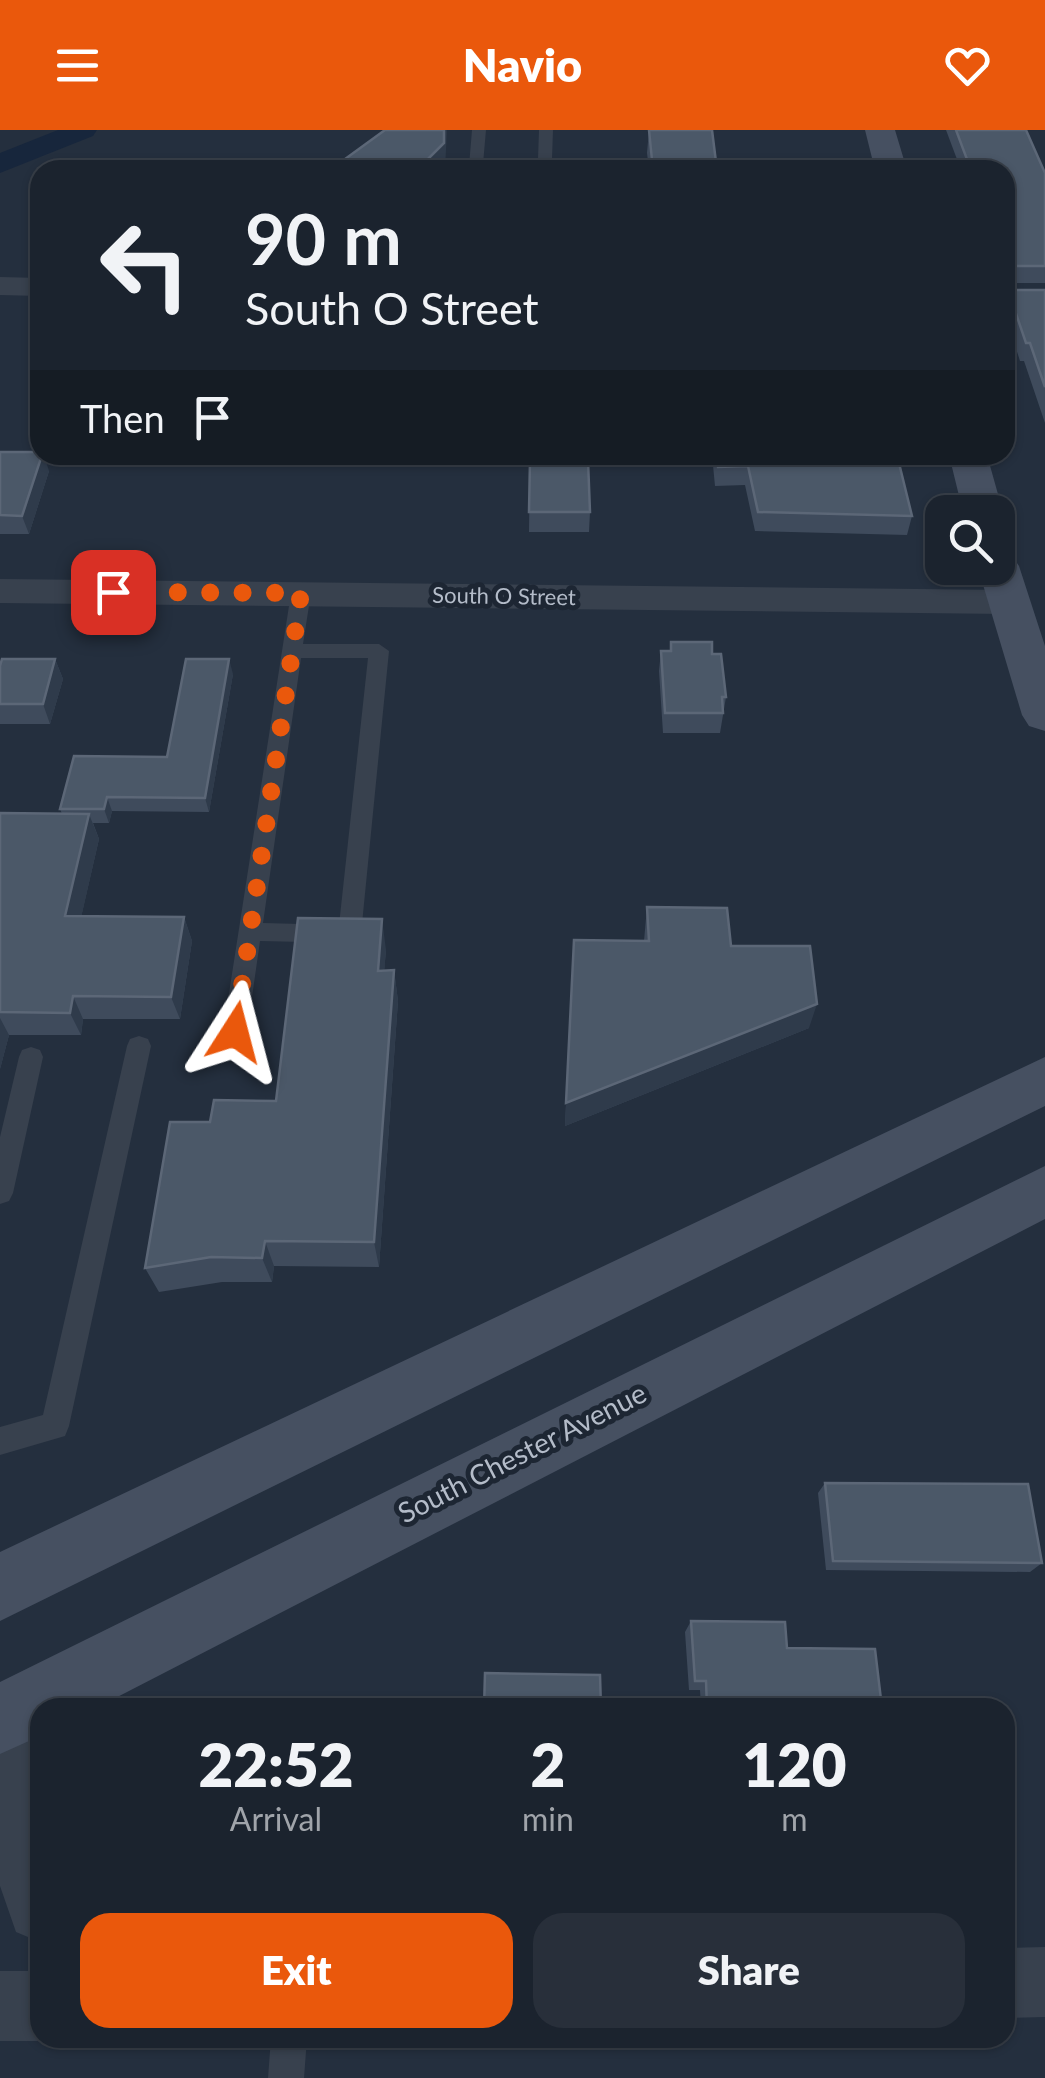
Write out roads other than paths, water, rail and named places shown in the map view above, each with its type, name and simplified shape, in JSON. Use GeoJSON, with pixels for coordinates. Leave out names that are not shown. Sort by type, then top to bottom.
{"type":"FeatureCollection","features":[{"type":"Feature","properties":{"kind":"main road"},"geometry":{"type":"LineString","coordinates":[[880,130],[888,160]]}},
{"type":"Feature","properties":{"kind":"main road"},"geometry":{"type":"LineString","coordinates":[[971,465],[979,495]]}},
{"type":"Feature","properties":{"kind":"main road"},"geometry":{"type":"LineString","coordinates":[[1002,585],[1045,715]]}},
{"type":"Feature","properties":{"kind":"main road"},"geometry":{"type":"LineString","coordinates":[[0,1587],[1045,1080]]}},
{"type":"Feature","properties":{"kind":"main road","name":"South Chester Avenue"},"geometry":{"type":"LineString","coordinates":[[43,1698],[1045,1191]]}},
{"type":"Feature","properties":{"kind":"main road","name":"South Chester Avenue"},"geometry":{"type":"LineString","coordinates":[[0,1720],[30,1705]]}},
{"type":"Feature","properties":{"kind":"street"},"geometry":{"type":"LineString","coordinates":[[0,286],[30,287]]}},
{"type":"Feature","properties":{"kind":"street","name":"South O Street"},"geometry":{"type":"LineString","coordinates":[[0,591],[301,593],[925,585]]}},
{"type":"Feature","properties":{"kind":"street"},"geometry":{"type":"LineString","coordinates":[[0,1733],[30,1871]]}},
{"type":"Feature","properties":{"kind":"street"},"geometry":{"type":"LineString","coordinates":[[1015,1983],[1045,1982]]}},
{"type":"Feature","properties":{"kind":"street"},"geometry":{"type":"LineString","coordinates":[[0,2006],[30,2006]]}},
{"type":"Feature","properties":{"kind":"lane"},"geometry":{"type":"LineString","coordinates":[[476,160],[479,130]]}},
{"type":"Feature","properties":{"kind":"lane"},"geometry":{"type":"LineString","coordinates":[[546,130],[547,160]]}},
{"type":"Feature","properties":{"kind":"lane"},"geometry":{"type":"LineString","coordinates":[[235,1032],[301,593]]}},
{"type":"Feature","properties":{"kind":"lane"},"geometry":{"type":"LineString","coordinates":[[250,932],[349,934],[379,651],[292,650]]}},
{"type":"Feature","properties":{"kind":"lane"},"geometry":{"type":"LineString","coordinates":[[0,1442],[55,1426],[138,1046]]}},
{"type":"Feature","properties":{"kind":"lane"},"geometry":{"type":"LineString","coordinates":[[0,1192],[31,1057]]}},
{"type":"Feature","properties":{"kind":"lane"},"geometry":{"type":"LineString","coordinates":[[286,2078],[288,2048]]}},
{"type":"Feature","properties":{"kind":"waterway"},"geometry":{"type":"LineString","coordinates":[[0,164],[83,130]]}}]}
